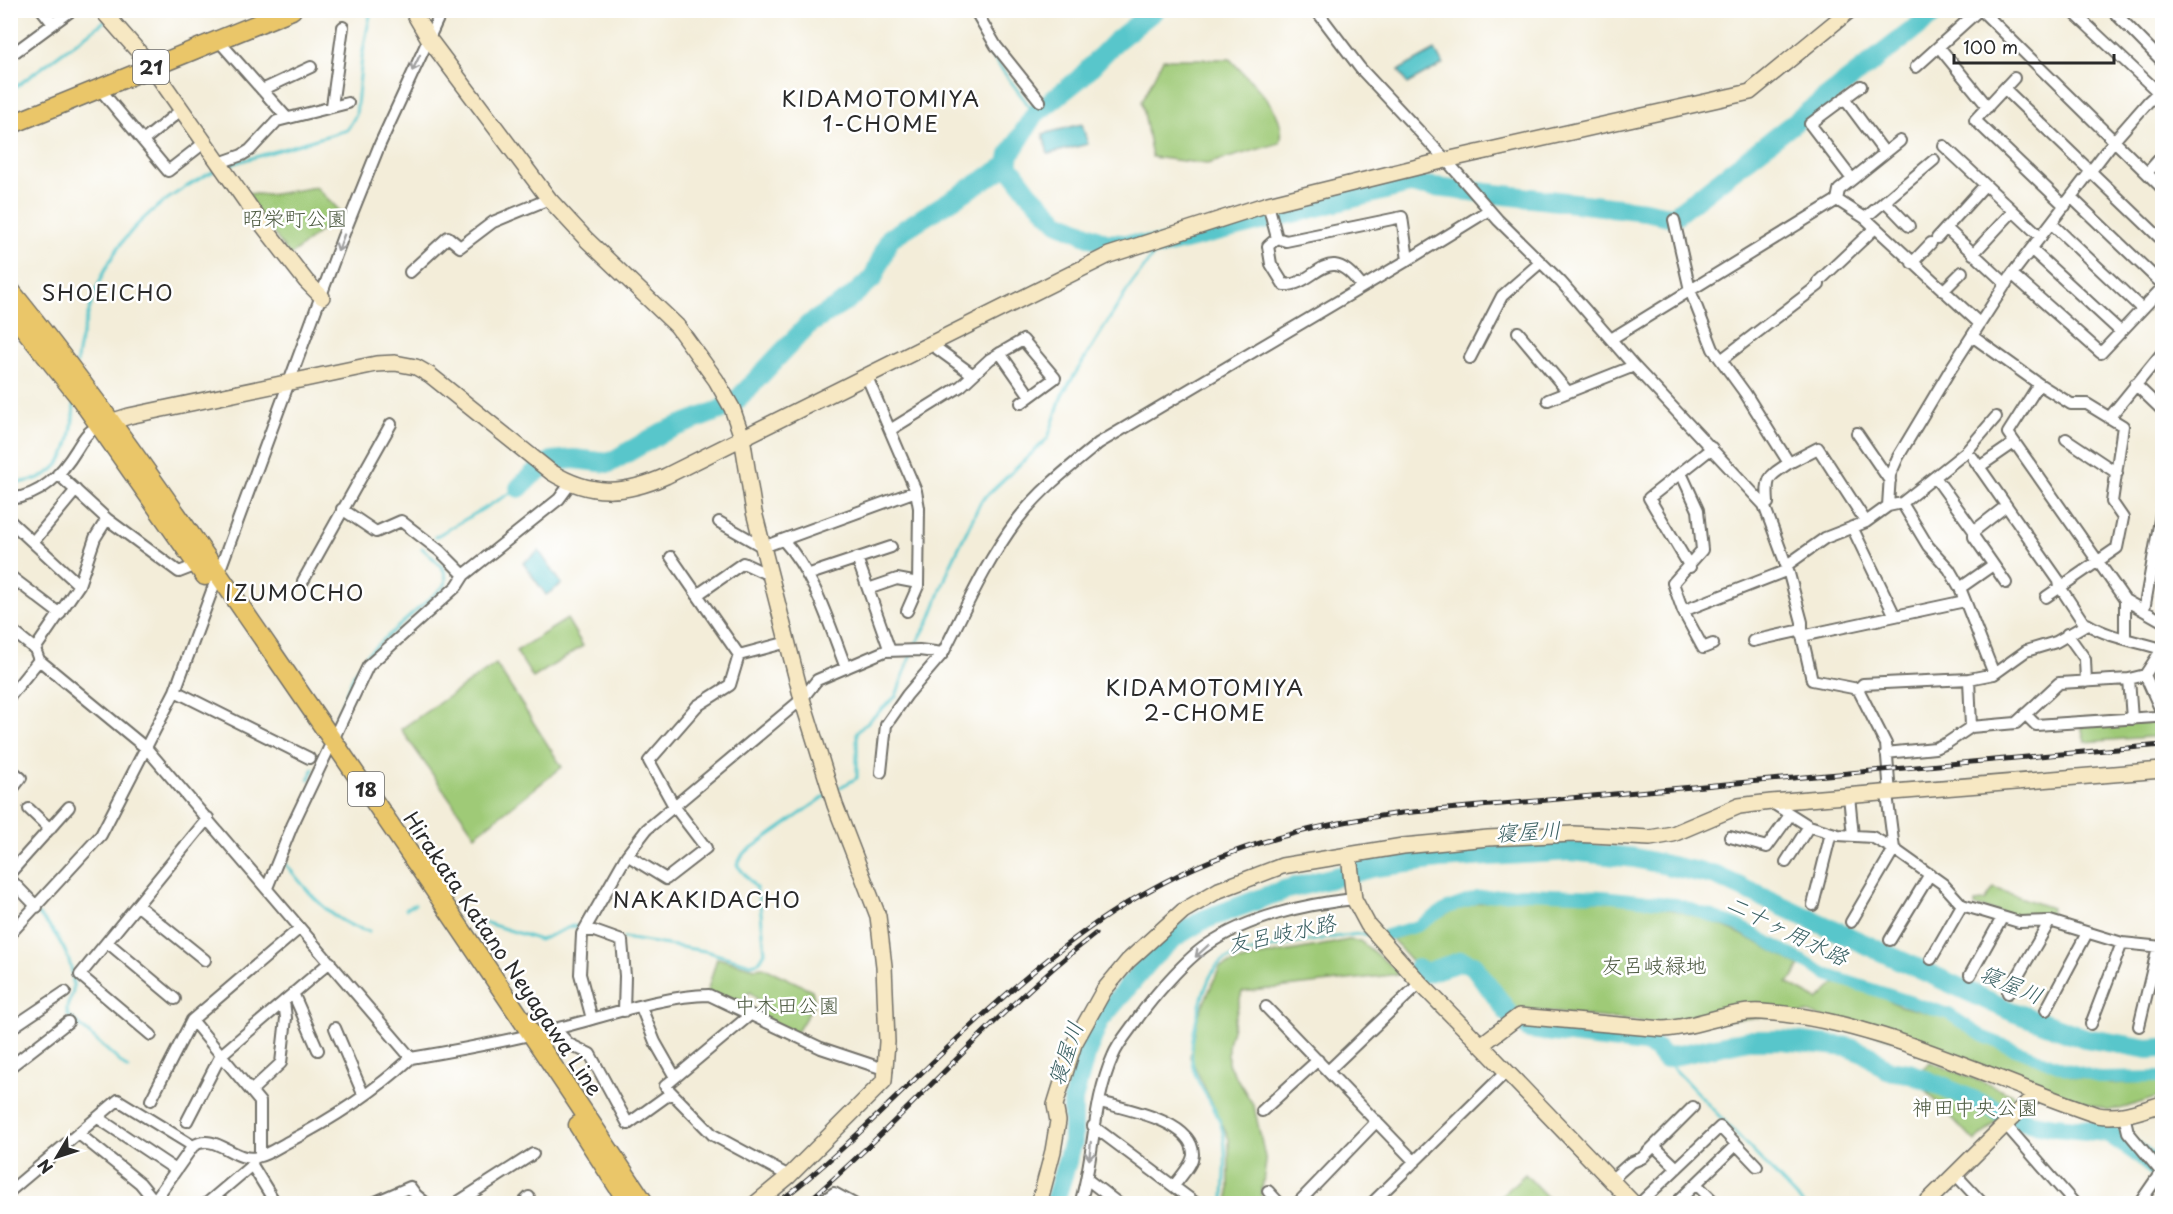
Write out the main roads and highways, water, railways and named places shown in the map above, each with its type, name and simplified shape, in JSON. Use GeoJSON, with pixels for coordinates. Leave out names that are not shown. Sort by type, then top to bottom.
{"type":"FeatureCollection","features":[{"type":"Feature","properties":{"kind":"main road","name":"21"},"geometry":{"type":"LineString","coordinates":[[10,125],[292,10]]}},
{"type":"Feature","properties":{"kind":"main road","name":"Hirakata Katano Neyagawa Line"},"geometry":{"type":"LineString","coordinates":[[10,290],[72,373],[526,1035],[645,1203]]}},
{"type":"Feature","properties":{"kind":"main road","name":"Hirakata Katano Neyagawa Line"},"geometry":{"type":"LineString","coordinates":[[10,310],[72,373],[80,398],[106,423],[197,565],[216,581]]}},
{"type":"Feature","properties":{"kind":"main road","name":"Hirakata Katano Neyagawa Line"},"geometry":{"type":"LineString","coordinates":[[526,1035],[629,1203]]}},
{"type":"Feature","properties":{"kind":"water"},"geometry":{"type":"Polygon","coordinates":[[[1435,50],[1443,64],[1407,84],[1399,70],[1435,50]]]}},
{"type":"Feature","properties":{"kind":"water"},"geometry":{"type":"Polygon","coordinates":[[[1082,124],[1088,144],[1048,154],[1043,134],[1082,124]]]}},
{"type":"Feature","properties":{"kind":"water"},"geometry":{"type":"Polygon","coordinates":[[[539,551],[562,584],[546,595],[523,563],[539,551]]]}},
{"type":"Feature","properties":{"kind":"waterway"},"geometry":{"type":"LineString","coordinates":[[113,15],[119,10]]}},
{"type":"Feature","properties":{"kind":"waterway"},"geometry":{"type":"LineString","coordinates":[[228,165],[347,130],[356,115],[362,57],[371,10]]}},
{"type":"Feature","properties":{"kind":"waterway"},"geometry":{"type":"LineString","coordinates":[[967,10],[989,52],[1035,114]]}},
{"type":"Feature","properties":{"kind":"waterway"},"geometry":{"type":"LineString","coordinates":[[519,488],[532,475],[552,461],[574,459],[609,463],[663,432],[720,410],[739,398],[808,325],[848,300],[873,278],[890,238],[1008,165],[1010,154],[1035,114],[1079,79],[1115,42],[1155,10]]}},
{"type":"Feature","properties":{"kind":"waterway"},"geometry":{"type":"LineString","coordinates":[[1008,165],[1029,193],[1058,222],[1105,243],[1160,246],[1409,184],[1645,211],[1673,217],[1939,10]]}},
{"type":"Feature","properties":{"kind":"waterway"},"geometry":{"type":"LineString","coordinates":[[10,91],[105,21]]}},
{"type":"Feature","properties":{"kind":"waterway"},"geometry":{"type":"LineString","coordinates":[[77,363],[80,340],[95,291],[119,247],[151,212],[170,197],[216,170]]}},
{"type":"Feature","properties":{"kind":"waterway"},"geometry":{"type":"LineString","coordinates":[[915,646],[930,619],[950,566],[981,501],[1048,438],[1062,395],[1130,286],[1160,246]]}},
{"type":"Feature","properties":{"kind":"waterway"},"geometry":{"type":"LineString","coordinates":[[10,483],[42,477],[61,460],[71,435],[74,403]]}},
{"type":"Feature","properties":{"kind":"waterway"},"geometry":{"type":"LineString","coordinates":[[435,537],[519,488]]}},
{"type":"Feature","properties":{"kind":"waterway"},"geometry":{"type":"LineString","coordinates":[[334,723],[355,672],[367,654],[445,585],[443,569],[422,548]]}},
{"type":"Feature","properties":{"kind":"waterway"},"geometry":{"type":"LineString","coordinates":[[835,790],[857,778],[857,732],[896,696],[912,652]]}},
{"type":"Feature","properties":{"kind":"waterway"},"geometry":{"type":"LineString","coordinates":[[309,779],[313,769]]}},
{"type":"Feature","properties":{"kind":"waterway"},"geometry":{"type":"LineString","coordinates":[[624,938],[705,951],[751,964],[759,962],[765,952],[760,904],[756,888],[737,865],[743,854],[827,795]]}},
{"type":"Feature","properties":{"kind":"waterway","name":"寝屋川"},"geometry":{"type":"LineString","coordinates":[[1054,1204],[1073,1142],[1073,1100],[1084,1060],[1099,1021],[1153,957],[1175,937],[1203,920],[1284,890],[1375,867],[1440,859],[1571,851],[1635,858],[1716,876],[2013,1012],[2085,1038],[2148,1049],[2162,1048]]}},
{"type":"Feature","properties":{"kind":"waterway"},"geometry":{"type":"LineString","coordinates":[[281,858],[309,892],[331,913],[355,927],[369,931]]}},
{"type":"Feature","properties":{"kind":"waterway","name":"二十ヶ用水路"},"geometry":{"type":"LineString","coordinates":[[1386,935],[1418,926],[1445,909],[1478,897],[1524,893],[1603,896],[1676,904],[1738,925],[1828,975],[1949,1014],[1984,1037],[2063,1068],[2102,1078],[2162,1077]]}},
{"type":"Feature","properties":{"kind":"waterway"},"geometry":{"type":"LineString","coordinates":[[406,909],[415,904]]}},
{"type":"Feature","properties":{"kind":"waterway"},"geometry":{"type":"LineString","coordinates":[[38,914],[58,938],[71,968],[73,989],[67,1008],[68,1015],[128,1069]]}},
{"type":"Feature","properties":{"kind":"waterway"},"geometry":{"type":"LineString","coordinates":[[471,918],[540,940],[572,926],[583,927]]}},
{"type":"Feature","properties":{"kind":"waterway","name":"友呂岐水路"},"geometry":{"type":"LineString","coordinates":[[1224,1204],[1223,1132],[1217,1114],[1196,1076],[1192,1060],[1193,1037],[1199,1008],[1209,980],[1221,962],[1247,953],[1368,934]]}},
{"type":"Feature","properties":{"kind":"waterway"},"geometry":{"type":"LineString","coordinates":[[1417,969],[1425,973],[1462,961],[1473,965],[1509,1014]]}},
{"type":"Feature","properties":{"kind":"waterway"},"geometry":{"type":"LineString","coordinates":[[1529,1029],[1644,1043],[1657,1049],[1664,1058],[1748,1040],[1782,1040],[1848,1047],[1868,1055],[1887,1070],[1909,1073],[2023,1121],[2107,1132],[2143,1156],[2157,1170]]}},
{"type":"Feature","properties":{"kind":"waterway"},"geometry":{"type":"LineString","coordinates":[[1664,1058],[1803,1204]]}},
{"type":"Feature","properties":{"kind":"railway"},"geometry":{"type":"LineString","coordinates":[[776,1204],[847,1144],[958,1038],[1072,940],[1148,891],[1178,875],[1239,850],[1304,831],[1402,813],[2162,745]]}},
{"type":"Feature","properties":{"kind":"railway"},"geometry":{"type":"LineString","coordinates":[[805,1204],[878,1137],[1020,998],[1095,934]]}},
{"type":"Feature","properties":{"kind":"district","name":"KIDAMOTOMIYA 1-CHOME"},"geometry":{"type":"Point","coordinates":[881,110]}},
{"type":"Feature","properties":{"kind":"district","name":"SHOEICHO"},"geometry":{"type":"Point","coordinates":[108,291]}},
{"type":"Feature","properties":{"kind":"district","name":"IZUMOCHO"},"geometry":{"type":"Point","coordinates":[295,591]}},
{"type":"Feature","properties":{"kind":"district","name":"KIDAMOTOMIYA 2-CHOME"},"geometry":{"type":"Point","coordinates":[1205,698]}},
{"type":"Feature","properties":{"kind":"district","name":"NAKAKIDACHO"},"geometry":{"type":"Point","coordinates":[707,898]}},
{"type":"Feature","properties":{"kind":"park label","name":"昭栄町公園"},"geometry":{"type":"Point","coordinates":[295,217]}},
{"type":"Feature","properties":{"kind":"park label","name":"友呂岐緑地"},"geometry":{"type":"Point","coordinates":[1654,964]}},
{"type":"Feature","properties":{"kind":"park label","name":"中木田公園"},"geometry":{"type":"Point","coordinates":[787,1004]}},
{"type":"Feature","properties":{"kind":"park label","name":"神田中央公園"},"geometry":{"type":"Point","coordinates":[1975,1106]}}]}
